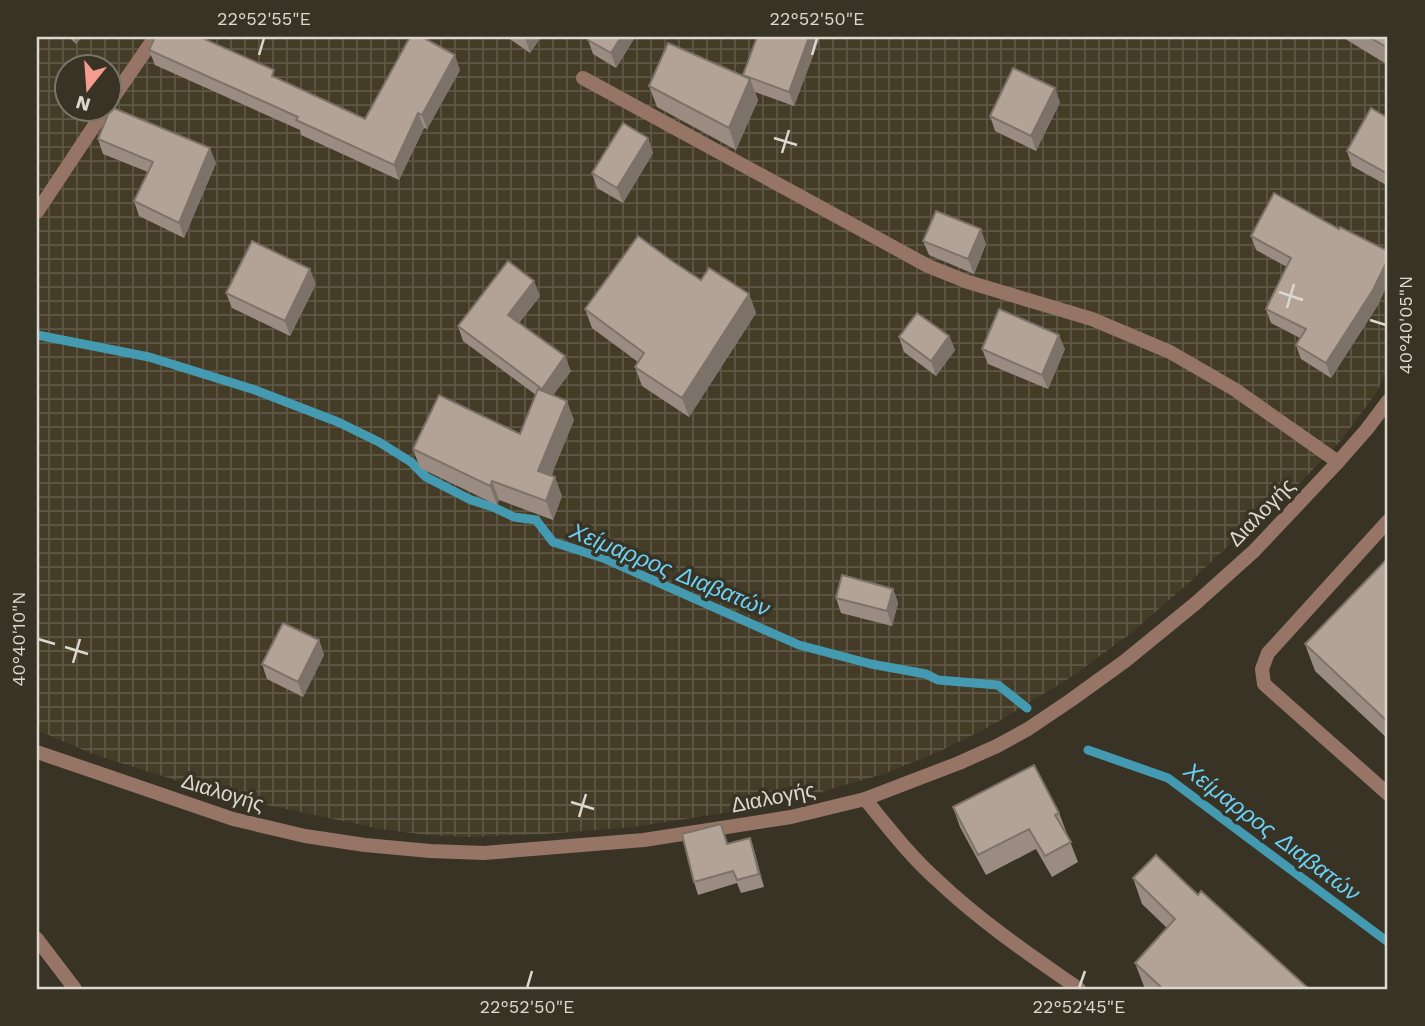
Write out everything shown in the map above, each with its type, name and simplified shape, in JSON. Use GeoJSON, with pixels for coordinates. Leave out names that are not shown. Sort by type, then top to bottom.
{"type":"FeatureCollection","features":[{"type":"Feature","properties":{"kind":"street"},"geometry":{"type":"LineString","coordinates":[[122,85],[155,37]]}},
{"type":"Feature","properties":{"kind":"street"},"geometry":{"type":"LineString","coordinates":[[583,78],[928,266],[968,282],[1092,319],[1170,352],[1234,389],[1338,462]]}},
{"type":"Feature","properties":{"kind":"street"},"geometry":{"type":"LineString","coordinates":[[37,212],[97,122]]}},
{"type":"Feature","properties":{"kind":"street","name":"Διαλογής"},"geometry":{"type":"LineString","coordinates":[[37,752],[233,818],[305,836],[430,851],[484,853],[644,840],[791,817],[865,799],[998,746],[1125,661],[1244,560],[1338,462],[1388,401]]}},
{"type":"Feature","properties":{"kind":"street"},"geometry":{"type":"LineString","coordinates":[[1388,521],[1268,653],[1262,669],[1264,684],[1388,794]]}},
{"type":"Feature","properties":{"kind":"street"},"geometry":{"type":"LineString","coordinates":[[865,799],[906,849],[936,880],[971,911],[1079,989]]}},
{"type":"Feature","properties":{"kind":"street"},"geometry":{"type":"LineString","coordinates":[[37,939],[75,989]]}},
{"type":"Feature","properties":{"kind":"shaded area"},"geometry":{"type":"Polygon","coordinates":[[[37,37],[1388,37],[1388,369],[1376,393],[1342,439],[1302,481],[1130,634],[1068,679],[989,727],[936,753],[883,774],[775,805],[634,827],[468,837],[381,829],[234,798],[95,755],[37,730],[37,37]]]}},
{"type":"Feature","properties":{"kind":"building"},"geometry":{"type":"Polygon","coordinates":[[[155,37],[200,37],[274,70],[272,76],[365,119],[410,37],[422,37],[455,55],[422,115],[418,113],[394,165],[296,120],[298,117],[149,50],[155,37]]]}},
{"type":"Feature","properties":{"kind":"building"},"geometry":{"type":"Polygon","coordinates":[[[590,37],[621,37],[611,53],[588,40],[590,37]]]}},
{"type":"Feature","properties":{"kind":"building"},"geometry":{"type":"Polygon","coordinates":[[[757,37],[809,37],[789,92],[743,75],[757,37]]]}},
{"type":"Feature","properties":{"kind":"building"},"geometry":{"type":"Polygon","coordinates":[[[1369,37],[1388,37],[1388,48],[1369,37]]]}},
{"type":"Feature","properties":{"kind":"building"},"geometry":{"type":"Polygon","coordinates":[[[668,43],[750,79],[729,128],[649,86],[668,43]]]}},
{"type":"Feature","properties":{"kind":"building"},"geometry":{"type":"Polygon","coordinates":[[[1013,68],[1055,88],[1031,136],[990,116],[1013,68]]]}},
{"type":"Feature","properties":{"kind":"building"},"geometry":{"type":"Polygon","coordinates":[[[1371,108],[1388,118],[1388,174],[1347,151],[1371,108]]]}},
{"type":"Feature","properties":{"kind":"building"},"geometry":{"type":"Polygon","coordinates":[[[122,112],[210,148],[179,223],[134,201],[153,162],[98,139],[105,122],[122,122],[122,112]]]}},
{"type":"Feature","properties":{"kind":"building"},"geometry":{"type":"Polygon","coordinates":[[[623,123],[648,138],[617,188],[592,173],[623,123]]]}},
{"type":"Feature","properties":{"kind":"building"},"geometry":{"type":"Polygon","coordinates":[[[1274,193],[1339,229],[1340,227],[1388,251],[1388,259],[1373,290],[1326,363],[1296,345],[1306,329],[1266,309],[1291,258],[1251,236],[1274,193]]]}},
{"type":"Feature","properties":{"kind":"building"},"geometry":{"type":"Polygon","coordinates":[[[936,211],[981,229],[968,259],[923,241],[936,211]]]}},
{"type":"Feature","properties":{"kind":"building"},"geometry":{"type":"Polygon","coordinates":[[[638,236],[701,280],[709,268],[749,294],[682,398],[635,367],[644,353],[585,309],[638,236]]]}},
{"type":"Feature","properties":{"kind":"building"},"geometry":{"type":"Polygon","coordinates":[[[252,241],[310,269],[285,321],[226,293],[252,241]]]}},
{"type":"Feature","properties":{"kind":"building"},"geometry":{"type":"Polygon","coordinates":[[[508,261],[534,281],[508,315],[565,356],[542,389],[458,326],[508,261]]]}},
{"type":"Feature","properties":{"kind":"building"},"geometry":{"type":"Polygon","coordinates":[[[999,309],[1059,335],[1042,375],[982,349],[999,309]]]}},
{"type":"Feature","properties":{"kind":"building"},"geometry":{"type":"Polygon","coordinates":[[[917,313],[949,336],[931,361],[899,337],[917,313]]]}},
{"type":"Feature","properties":{"kind":"building"},"geometry":{"type":"Polygon","coordinates":[[[538,389],[567,401],[538,471],[555,477],[546,501],[492,481],[490,486],[413,449],[439,395],[520,434],[538,389]]]}},
{"type":"Feature","properties":{"kind":"building"},"geometry":{"type":"Polygon","coordinates":[[[1388,558],[1388,722],[1305,644],[1388,558]]]}},
{"type":"Feature","properties":{"kind":"building"},"geometry":{"type":"Polygon","coordinates":[[[842,575],[893,589],[887,611],[836,598],[842,575]]]}},
{"type":"Feature","properties":{"kind":"building"},"geometry":{"type":"Polygon","coordinates":[[[283,623],[319,640],[298,682],[262,664],[283,623]]]}},
{"type":"Feature","properties":{"kind":"building"},"geometry":{"type":"Polygon","coordinates":[[[1034,765],[1059,813],[1055,815],[1071,842],[1045,856],[1029,829],[978,855],[953,807],[1034,765]]]}},
{"type":"Feature","properties":{"kind":"building"},"geometry":{"type":"Polygon","coordinates":[[[721,824],[727,844],[750,838],[759,874],[737,880],[733,871],[694,882],[682,834],[721,824]]]}},
{"type":"Feature","properties":{"kind":"building"},"geometry":{"type":"Polygon","coordinates":[[[1156,855],[1198,895],[1201,891],[1309,989],[1163,989],[1135,963],[1175,919],[1133,878],[1156,855]]]}},
{"type":"Feature","properties":{"kind":"waterway","name":"Χείμαρρος Διαβατών"},"geometry":{"type":"LineString","coordinates":[[37,335],[149,357],[255,390],[338,422],[379,442],[411,462],[426,477],[471,500],[514,517],[536,520],[553,542],[603,558],[799,645],[871,664],[926,674],[938,680],[998,685],[1027,708]]}},
{"type":"Feature","properties":{"kind":"waterway","name":"Χείμαρρος Διαβατών"},"geometry":{"type":"LineString","coordinates":[[1088,750],[1168,778],[1388,942]]}}]}
